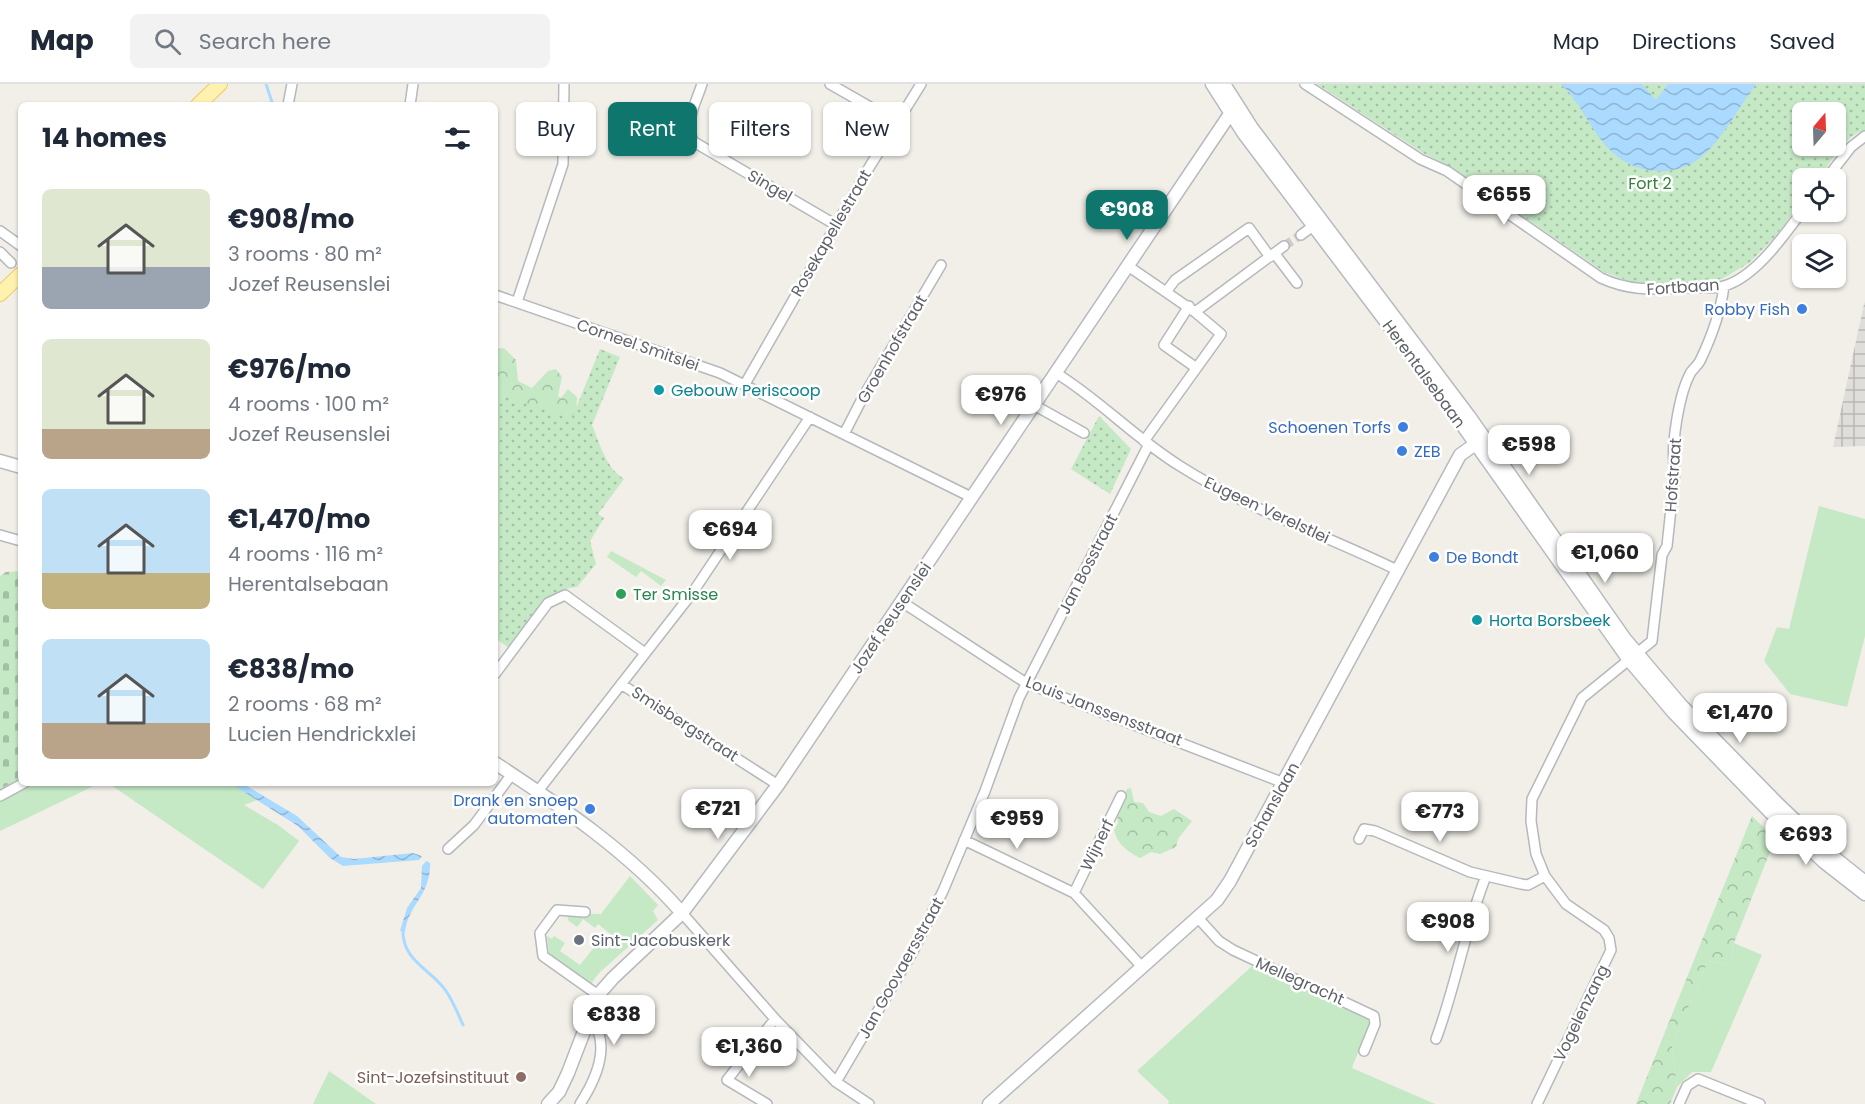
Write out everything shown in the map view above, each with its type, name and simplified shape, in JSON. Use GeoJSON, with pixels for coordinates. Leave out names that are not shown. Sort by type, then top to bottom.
{"type":"FeatureCollection","features":[{"type":"Feature","properties":{"kind":"main road"},"geometry":{"type":"LineString","coordinates":[[201,102],[220,84]]}},
{"type":"Feature","properties":{"kind":"main road"},"geometry":{"type":"LineString","coordinates":[[0,294],[18,277]]}},
{"type":"Feature","properties":{"kind":"street"},"geometry":{"type":"LineString","coordinates":[[289,102],[292,84]]}},
{"type":"Feature","properties":{"kind":"street"},"geometry":{"type":"LineString","coordinates":[[410,102],[413,84]]}},
{"type":"Feature","properties":{"kind":"street"},"geometry":{"type":"LineString","coordinates":[[517,303],[563,164],[564,84]]}},
{"type":"Feature","properties":{"kind":"street","name":"Singel"},"geometry":{"type":"LineString","coordinates":[[702,84],[689,122],[688,133],[694,142],[836,225]]}},
{"type":"Feature","properties":{"kind":"street"},"geometry":{"type":"LineString","coordinates":[[830,84],[861,102]]}},
{"type":"Feature","properties":{"kind":"street","name":"Rosekapellestraat"},"geometry":{"type":"LineString","coordinates":[[910,103],[921,84]]}},
{"type":"Feature","properties":{"kind":"street","name":"Herentalsebaan"},"geometry":{"type":"LineString","coordinates":[[1212,84],[1230,114],[1313,226],[1480,441]]}},
{"type":"Feature","properties":{"kind":"street","name":"Fortbaan"},"geometry":{"type":"LineString","coordinates":[[1305,84],[1420,159],[1447,171],[1601,278],[1630,289],[1724,286],[1753,268],[1778,243],[1794,222]]}},
{"type":"Feature","properties":{"kind":"street"},"geometry":{"type":"LineString","coordinates":[[1230,87],[1230,114],[1245,117]]}},
{"type":"Feature","properties":{"kind":"street","name":"Herentalsebaan"},"geometry":{"type":"LineString","coordinates":[[1230,87],[1245,117],[1673,712],[1769,811],[1824,862],[1865,894]]}},
{"type":"Feature","properties":{"kind":"street","name":"Jozef Reusenslei"},"geometry":{"type":"LineString","coordinates":[[548,1104],[559,1092],[568,1073],[585,1022],[598,995],[682,913],[778,785],[1230,114]]}},
{"type":"Feature","properties":{"kind":"street"},"geometry":{"type":"LineString","coordinates":[[1835,168],[1851,147],[1865,136]]}},
{"type":"Feature","properties":{"kind":"street","name":"Rosekapellestraat"},"geometry":{"type":"LineString","coordinates":[[745,384],[878,156]]}},
{"type":"Feature","properties":{"kind":"street"},"geometry":{"type":"LineString","coordinates":[[1301,235],[1313,226]]}},
{"type":"Feature","properties":{"kind":"street"},"geometry":{"type":"LineString","coordinates":[[1166,292],[1175,280],[1249,228],[1297,282]]}},
{"type":"Feature","properties":{"kind":"street"},"geometry":{"type":"LineString","coordinates":[[0,231],[18,244]]}},
{"type":"Feature","properties":{"kind":"street"},"geometry":{"type":"LineString","coordinates":[[1195,367],[1164,345],[1192,309],[1273,256],[1284,246]]}},
{"type":"Feature","properties":{"kind":"street"},"geometry":{"type":"LineString","coordinates":[[0,252],[11,263]]}},
{"type":"Feature","properties":{"kind":"street","name":"Groenhofstraat"},"geometry":{"type":"LineString","coordinates":[[844,434],[863,397],[941,265]]}},
{"type":"Feature","properties":{"kind":"street"},"geometry":{"type":"LineString","coordinates":[[1128,266],[1192,309]]}},
{"type":"Feature","properties":{"kind":"street","name":"Hofstraat"},"geometry":{"type":"LineString","coordinates":[[1633,657],[1652,642],[1662,555],[1667,546],[1675,471],[1673,460],[1682,398],[1691,372],[1699,363],[1722,303],[1724,286]]}},
{"type":"Feature","properties":{"kind":"street","name":"Corneel Smitslei"},"geometry":{"type":"LineString","coordinates":[[498,296],[720,373],[972,497]]}},
{"type":"Feature","properties":{"kind":"street","name":"Jan Bosstraat"},"geometry":{"type":"LineString","coordinates":[[1026,683],[1167,405],[1174,402],[1180,387],[1221,334],[1192,309]]}},
{"type":"Feature","properties":{"kind":"street","name":"Eugeen Verelstlei"},"geometry":{"type":"LineString","coordinates":[[1056,372],[1147,442],[1228,495],[1399,571]]}},
{"type":"Feature","properties":{"kind":"street"},"geometry":{"type":"LineString","coordinates":[[1034,405],[1084,433]]}},
{"type":"Feature","properties":{"kind":"street"},"geometry":{"type":"LineString","coordinates":[[538,791],[693,592],[810,417]]}},
{"type":"Feature","properties":{"kind":"street","name":"Schanslaan"},"geometry":{"type":"LineString","coordinates":[[989,1104],[1199,919],[1230,881],[1460,455],[1480,441]]}},
{"type":"Feature","properties":{"kind":"street"},"geometry":{"type":"LineString","coordinates":[[0,461],[18,466]]}},
{"type":"Feature","properties":{"kind":"street"},"geometry":{"type":"LineString","coordinates":[[0,535],[18,540]]}},
{"type":"Feature","properties":{"kind":"street"},"geometry":{"type":"LineString","coordinates":[[498,670],[548,603],[565,595],[645,653]]}},
{"type":"Feature","properties":{"kind":"street","name":"Louis Janssensstraat"},"geometry":{"type":"LineString","coordinates":[[902,602],[1026,683],[1284,783]]}},
{"type":"Feature","properties":{"kind":"street","name":"Herentalsebaan"},"geometry":{"type":"LineString","coordinates":[[1633,657],[1777,803],[1830,854],[1865,882]]}},
{"type":"Feature","properties":{"kind":"street","name":"Vogelenzang"},"geometry":{"type":"LineString","coordinates":[[1537,1104],[1611,950],[1609,938],[1604,930],[1566,904],[1545,876],[1536,854],[1531,820],[1532,800],[1582,698],[1633,657]]}},
{"type":"Feature","properties":{"kind":"street","name":"Jan Goovaersstraat"},"geometry":{"type":"LineString","coordinates":[[836,1082],[912,953],[944,891],[1026,683]]}},
{"type":"Feature","properties":{"kind":"street","name":"Smisbergstraat"},"geometry":{"type":"LineString","coordinates":[[621,684],[778,785]]}},
{"type":"Feature","properties":{"kind":"street"},"geometry":{"type":"LineString","coordinates":[[498,765],[538,791],[627,857],[682,913],[775,1020],[836,1082],[867,1104]]}},
{"type":"Feature","properties":{"kind":"street"},"geometry":{"type":"LineString","coordinates":[[448,849],[474,825],[512,774]]}},
{"type":"Feature","properties":{"kind":"street"},"geometry":{"type":"LineString","coordinates":[[0,796],[18,786]]}},
{"type":"Feature","properties":{"kind":"street","name":"Wijnerf"},"geometry":{"type":"LineString","coordinates":[[1074,893],[1121,796]]}},
{"type":"Feature","properties":{"kind":"street"},"geometry":{"type":"LineString","coordinates":[[1359,839],[1364,829],[1375,831],[1486,876],[1528,885],[1545,876]]}},
{"type":"Feature","properties":{"kind":"street"},"geometry":{"type":"LineString","coordinates":[[964,840],[1074,893],[1143,968]]}},
{"type":"Feature","properties":{"kind":"street"},"geometry":{"type":"LineString","coordinates":[[1436,1039],[1446,1014],[1472,911],[1486,876]]}},
{"type":"Feature","properties":{"kind":"street"},"geometry":{"type":"LineString","coordinates":[[585,912],[557,910],[540,933],[543,956],[598,995]]}},
{"type":"Feature","properties":{"kind":"street","name":"Mellegracht"},"geometry":{"type":"LineString","coordinates":[[1199,919],[1219,941],[1233,950],[1374,1016],[1375,1024],[1364,1051]]}},
{"type":"Feature","properties":{"kind":"street"},"geometry":{"type":"LineString","coordinates":[[767,1104],[756,1101],[727,1080],[775,1020]]}},
{"type":"Feature","properties":{"kind":"street"},"geometry":{"type":"LineString","coordinates":[[580,1104],[591,1085],[600,1056],[598,1031],[585,1022]]}},
{"type":"Feature","properties":{"kind":"street"},"geometry":{"type":"LineString","coordinates":[[1679,1104],[1687,1086],[1698,1079],[1760,1104]]}},
{"type":"Feature","properties":{"kind":"shaded area"},"geometry":{"type":"Polygon","coordinates":[[[1865,302],[1865,446],[1833,447],[1864,304],[1865,302]]]}},
{"type":"Feature","properties":{"kind":"green space","name":"Fort 2"},"geometry":{"type":"Polygon","coordinates":[[[1317,84],[1865,84],[1865,130],[1846,142],[1846,102],[1792,102],[1792,156],[1835,156],[1826,168],[1792,168],[1792,214],[1773,239],[1749,263],[1722,279],[1648,284],[1631,282],[1604,272],[1450,166],[1423,153],[1317,84]]]}},
{"type":"Feature","properties":{"kind":"green space"},"geometry":{"type":"Polygon","coordinates":[[[504,348],[516,360],[518,381],[532,388],[548,371],[556,369],[562,377],[558,396],[561,398],[568,389],[577,397],[576,420],[498,425],[498,349],[504,348]]]}},
{"type":"Feature","properties":{"kind":"green space"},"geometry":{"type":"Polygon","coordinates":[[[600,349],[620,357],[592,425],[608,462],[624,479],[598,514],[604,518],[590,541],[596,564],[577,587],[555,594],[537,608],[509,648],[498,640],[498,394],[572,418],[600,349]]]}},
{"type":"Feature","properties":{"kind":"green space"},"geometry":{"type":"Polygon","coordinates":[[[1099,416],[1131,449],[1110,494],[1071,469],[1099,416]]]}},
{"type":"Feature","properties":{"kind":"green space"},"geometry":{"type":"Polygon","coordinates":[[[1819,506],[1865,519],[1865,636],[1847,707],[1790,694],[1764,661],[1777,627],[1789,629],[1819,506]]]}},
{"type":"Feature","properties":{"kind":"green space"},"geometry":{"type":"Polygon","coordinates":[[[611,551],[666,580],[661,586],[641,571],[636,577],[607,557],[611,551]]]}},
{"type":"Feature","properties":{"kind":"green space"},"geometry":{"type":"Polygon","coordinates":[[[18,571],[18,780],[0,789],[0,576],[6,572],[18,571]]]}},
{"type":"Feature","properties":{"kind":"green space"},"geometry":{"type":"Polygon","coordinates":[[[18,780],[18,786],[94,786],[0,831],[0,789],[18,780]]]}},
{"type":"Feature","properties":{"kind":"green space"},"geometry":{"type":"Polygon","coordinates":[[[112,786],[240,786],[260,799],[244,805],[278,825],[299,841],[263,889],[112,786]]]}},
{"type":"Feature","properties":{"kind":"green space"},"geometry":{"type":"Polygon","coordinates":[[[1131,788],[1134,802],[1143,803],[1149,812],[1161,816],[1174,809],[1192,821],[1178,839],[1176,847],[1160,854],[1151,852],[1140,858],[1120,843],[1114,830],[1118,823],[1117,812],[1127,789],[1131,788]]]}},
{"type":"Feature","properties":{"kind":"green space"},"geometry":{"type":"Polygon","coordinates":[[[1752,816],[1775,839],[1734,943],[1730,964],[1708,961],[1672,1046],[1677,1087],[1670,1104],[1636,1104],[1752,816]]]}},
{"type":"Feature","properties":{"kind":"green space"},"geometry":{"type":"Polygon","coordinates":[[[630,876],[658,905],[653,911],[658,920],[599,973],[591,984],[549,953],[547,936],[552,939],[554,936],[565,943],[560,951],[580,965],[600,940],[607,944],[613,936],[598,924],[595,928],[583,919],[577,927],[568,920],[567,913],[601,914],[630,876]]]}},
{"type":"Feature","properties":{"kind":"green space"},"geometry":{"type":"Polygon","coordinates":[[[1734,943],[1762,955],[1711,1072],[1692,1072],[1677,1087],[1672,1046],[1708,961],[1730,964],[1734,943]]]}},
{"type":"Feature","properties":{"kind":"green space"},"geometry":{"type":"Polygon","coordinates":[[[1252,966],[1371,1019],[1352,1068],[1435,1104],[1168,1104],[1169,1101],[1137,1071],[1252,966]]]}},
{"type":"Feature","properties":{"kind":"green space"},"geometry":{"type":"Polygon","coordinates":[[[329,1071],[376,1104],[313,1104],[329,1071]]]}},
{"type":"Feature","properties":{"kind":"water"},"geometry":{"type":"Polygon","coordinates":[[[1561,84],[1642,84],[1656,100],[1668,84],[1756,84],[1708,151],[1684,167],[1670,171],[1656,171],[1630,164],[1607,147],[1561,84]]]}},
{"type":"Feature","properties":{"kind":"water"},"geometry":{"type":"Polygon","coordinates":[[[235,786],[247,786],[297,816],[341,857],[354,859],[413,853],[422,856],[419,860],[343,866],[330,858],[298,826],[235,786]]]}},
{"type":"Feature","properties":{"kind":"water"},"geometry":{"type":"Polygon","coordinates":[[[426,861],[430,863],[427,883],[410,914],[405,932],[400,931],[407,908],[421,888],[422,866],[426,861]]]}},
{"type":"Feature","properties":{"kind":"waterway"},"geometry":{"type":"LineString","coordinates":[[266,84],[272,102]]}},
{"type":"Feature","properties":{"kind":"waterway"},"geometry":{"type":"LineString","coordinates":[[403,928],[407,949],[418,964],[446,991],[463,1025]]}},
{"type":"Feature","properties":{"kind":"tunnel"},"geometry":{"type":"LineString","coordinates":[[1284,246],[1301,235]]}},
{"type":"Feature","properties":{"kind":"place","name":"Robby Fish"},"geometry":{"type":"Point","coordinates":[1802,309]}},
{"type":"Feature","properties":{"kind":"place","name":"Gebouw Periscoop"},"geometry":{"type":"Point","coordinates":[659,390]}},
{"type":"Feature","properties":{"kind":"place","name":"Schoenen Torfs"},"geometry":{"type":"Point","coordinates":[1403,427]}},
{"type":"Feature","properties":{"kind":"place","name":"ZEB"},"geometry":{"type":"Point","coordinates":[1402,451]}},
{"type":"Feature","properties":{"kind":"place","name":"De Bondt"},"geometry":{"type":"Point","coordinates":[1434,557]}},
{"type":"Feature","properties":{"kind":"place","name":"Ter Smisse"},"geometry":{"type":"Point","coordinates":[621,594]}},
{"type":"Feature","properties":{"kind":"place","name":"Horta Borsbeek"},"geometry":{"type":"Point","coordinates":[1477,620]}},
{"type":"Feature","properties":{"kind":"place","name":"Drank en snoep automaten"},"geometry":{"type":"Point","coordinates":[590,809]}},
{"type":"Feature","properties":{"kind":"place","name":"Sint-Jacobuskerk"},"geometry":{"type":"Point","coordinates":[579,940]}},
{"type":"Feature","properties":{"kind":"place","name":"Sint-Jozefsinstituut"},"geometry":{"type":"Point","coordinates":[521,1077]}}]}
